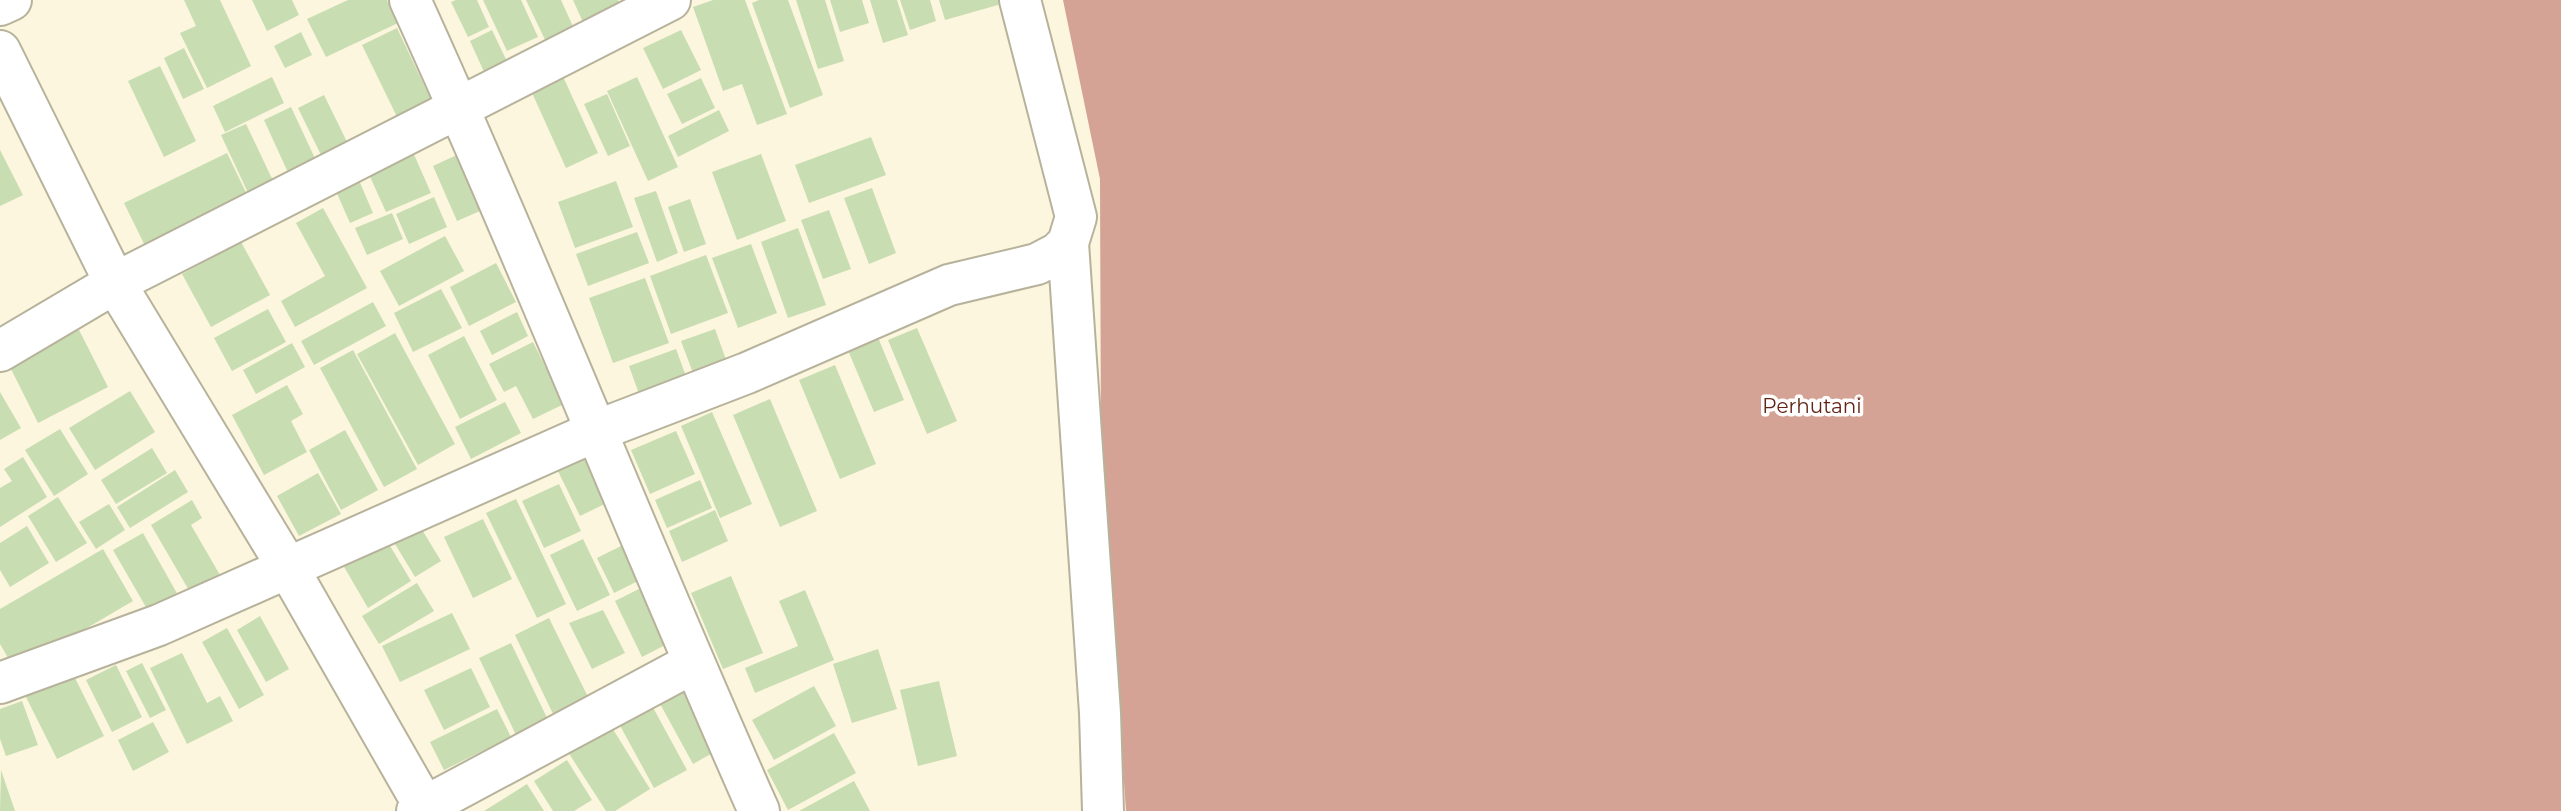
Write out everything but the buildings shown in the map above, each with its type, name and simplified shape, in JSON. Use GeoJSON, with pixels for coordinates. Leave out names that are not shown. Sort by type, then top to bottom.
{"type":"FeatureCollection","features":[{"type":"Feature","properties":{"kind":"street"},"geometry":{"type":"LineString","coordinates":[[0,5],[11,0]]}},
{"type":"Feature","properties":{"kind":"street"},"geometry":{"type":"LineString","coordinates":[[410,0],[759,811]]}},
{"type":"Feature","properties":{"kind":"street"},"geometry":{"type":"LineString","coordinates":[[0,351],[115,283],[670,0]]}},
{"type":"Feature","properties":{"kind":"street"},"geometry":{"type":"LineString","coordinates":[[1020,0],[1076,217],[1068,243],[1100,713],[1103,811]]}},
{"type":"Feature","properties":{"kind":"street"},"geometry":{"type":"LineString","coordinates":[[0,51],[115,283],[288,568],[423,810],[693,663]]}},
{"type":"Feature","properties":{"kind":"street"},"geometry":{"type":"LineString","coordinates":[[0,683],[159,625],[596,431],[747,373],[949,285],[1037,264],[1058,253],[1068,243]]}},
{"type":"Feature","properties":{"kind":"green space","name":"Perhutani"},"geometry":{"type":"Polygon","coordinates":[[[1063,0],[2561,0],[2561,811],[1126,811],[1101,447],[1100,179],[1063,0]]]}}]}
